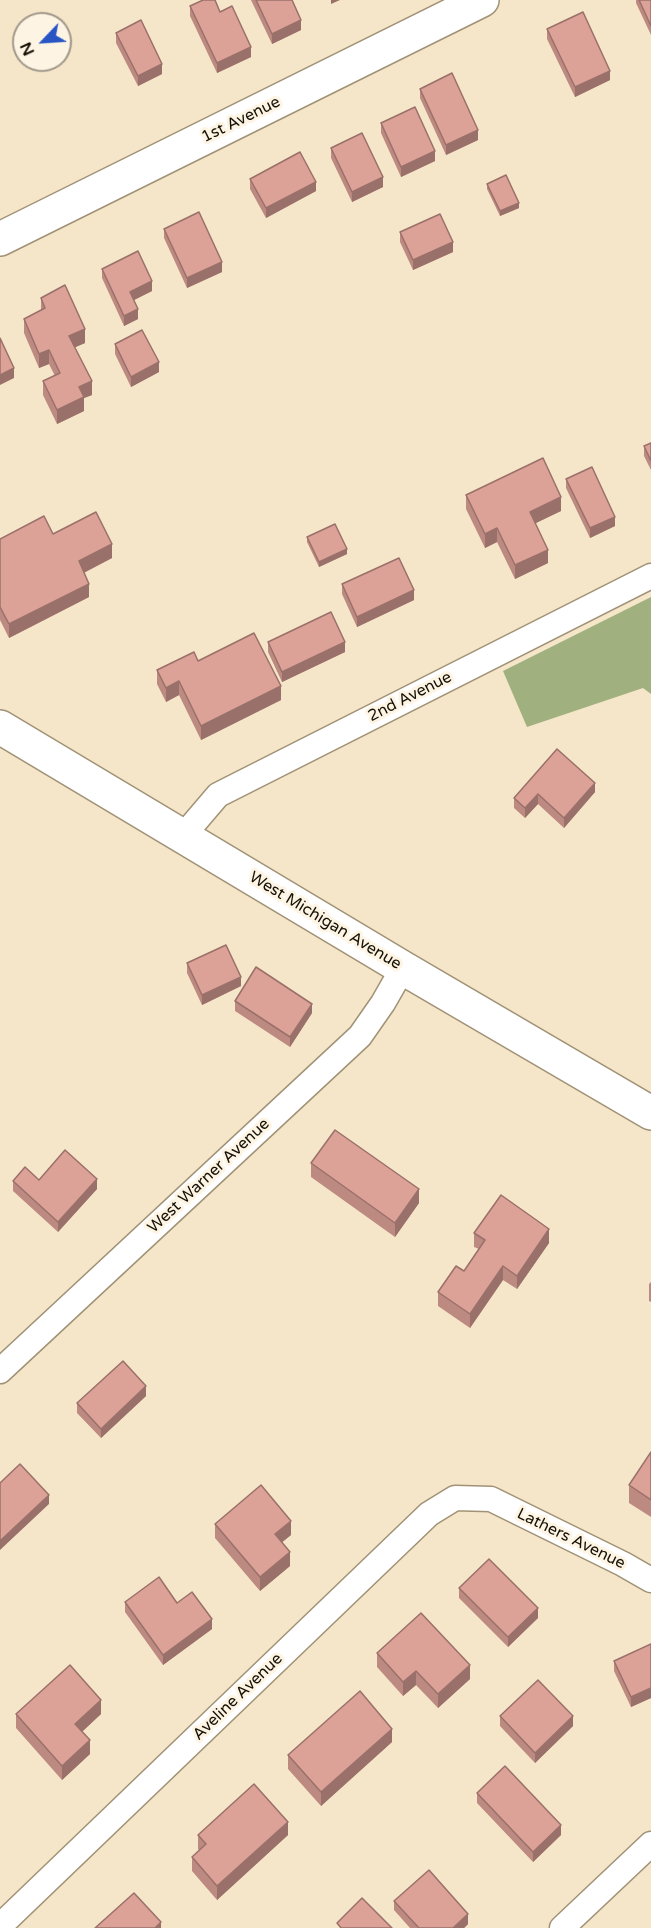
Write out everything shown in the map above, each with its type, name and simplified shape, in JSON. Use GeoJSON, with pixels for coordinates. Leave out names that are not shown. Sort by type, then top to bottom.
{"type":"FeatureCollection","features":[{"type":"Feature","properties":{"kind":"main road","name":"1st Avenue"},"geometry":{"type":"LineString","coordinates":[[0,239],[482,0]]}},
{"type":"Feature","properties":{"kind":"main road","name":"West Michigan Avenue"},"geometry":{"type":"LineString","coordinates":[[0,727],[651,1113]]}},
{"type":"Feature","properties":{"kind":"street","name":"2nd Avenue"},"geometry":{"type":"LineString","coordinates":[[183,836],[218,795],[651,576]]}},
{"type":"Feature","properties":{"kind":"street","name":"West Warner Avenue"},"geometry":{"type":"LineString","coordinates":[[0,1371],[360,1036],[383,1003],[403,968]]}},
{"type":"Feature","properties":{"kind":"street","name":"Aveline Avenue"},"geometry":{"type":"LineString","coordinates":[[0,1926],[429,1514],[455,1498],[491,1499]]}},
{"type":"Feature","properties":{"kind":"street","name":"Lathers Avenue"},"geometry":{"type":"LineString","coordinates":[[491,1499],[624,1564],[651,1581]]}},
{"type":"Feature","properties":{"kind":"street"},"geometry":{"type":"LineString","coordinates":[[562,1928],[651,1844]]}},
{"type":"Feature","properties":{"kind":"green space"},"geometry":{"type":"Polygon","coordinates":[[[651,597],[651,694],[643,688],[527,727],[503,671],[651,597]]]}},
{"type":"Feature","properties":{"kind":"building"},"geometry":{"type":"Polygon","coordinates":[[[203,0],[215,0],[220,12],[232,6],[251,47],[217,63],[190,6],[203,0]]]}},
{"type":"Feature","properties":{"kind":"building"},"geometry":{"type":"Polygon","coordinates":[[[256,0],[292,0],[301,20],[272,34],[256,0]]]}},
{"type":"Feature","properties":{"kind":"building"},"geometry":{"type":"Polygon","coordinates":[[[639,0],[651,0],[651,26],[639,0]]]}},
{"type":"Feature","properties":{"kind":"building"},"geometry":{"type":"Polygon","coordinates":[[[583,12],[610,71],[575,87],[547,29],[583,12]]]}},
{"type":"Feature","properties":{"kind":"building"},"geometry":{"type":"Polygon","coordinates":[[[141,20],[162,64],[138,76],[116,33],[141,20]]]}},
{"type":"Feature","properties":{"kind":"building"},"geometry":{"type":"Polygon","coordinates":[[[452,73],[478,130],[446,145],[420,89],[452,73]]]}},
{"type":"Feature","properties":{"kind":"building"},"geometry":{"type":"Polygon","coordinates":[[[415,107],[435,151],[401,167],[381,123],[415,107]]]}},
{"type":"Feature","properties":{"kind":"building"},"geometry":{"type":"Polygon","coordinates":[[[362,133],[383,177],[352,192],[331,148],[362,133]]]}},
{"type":"Feature","properties":{"kind":"building"},"geometry":{"type":"Polygon","coordinates":[[[300,152],[316,182],[266,208],[250,179],[300,152]]]}},
{"type":"Feature","properties":{"kind":"building"},"geometry":{"type":"Polygon","coordinates":[[[506,175],[519,203],[500,211],[487,184],[506,175]]]}},
{"type":"Feature","properties":{"kind":"building"},"geometry":{"type":"Polygon","coordinates":[[[199,212],[222,262],[187,278],[164,229],[199,212]]]}},
{"type":"Feature","properties":{"kind":"building"},"geometry":{"type":"Polygon","coordinates":[[[440,214],[453,242],[413,260],[400,232],[440,214]]]}},
{"type":"Feature","properties":{"kind":"building"},"geometry":{"type":"Polygon","coordinates":[[[138,251],[152,281],[130,292],[138,309],[124,316],[102,269],[138,251]]]}},
{"type":"Feature","properties":{"kind":"building"},"geometry":{"type":"Polygon","coordinates":[[[65,285],[85,329],[69,336],[92,381],[79,387],[84,397],[57,410],[43,381],[60,373],[49,350],[39,354],[24,319],[45,308],[41,298],[65,285]]]}},
{"type":"Feature","properties":{"kind":"building"},"geometry":{"type":"Polygon","coordinates":[[[142,330],[159,362],[131,377],[115,344],[142,330]]]}},
{"type":"Feature","properties":{"kind":"building"},"geometry":{"type":"Polygon","coordinates":[[[0,338],[14,368],[0,375],[0,338]]]}},
{"type":"Feature","properties":{"kind":"building"},"geometry":{"type":"Polygon","coordinates":[[[651,443],[651,461],[644,446],[651,443]]]}},
{"type":"Feature","properties":{"kind":"building"},"geometry":{"type":"Polygon","coordinates":[[[543,458],[561,497],[530,512],[548,550],[515,565],[497,528],[485,534],[466,495],[543,458]]]}},
{"type":"Feature","properties":{"kind":"building"},"geometry":{"type":"Polygon","coordinates":[[[592,467],[615,517],[590,528],[566,479],[592,467]]]}},
{"type":"Feature","properties":{"kind":"building"},"geometry":{"type":"Polygon","coordinates":[[[96,512],[112,544],[79,561],[89,584],[9,624],[0,607],[0,539],[44,516],[53,534],[96,512]]]}},
{"type":"Feature","properties":{"kind":"building"},"geometry":{"type":"Polygon","coordinates":[[[335,524],[347,549],[319,562],[307,537],[335,524]]]}},
{"type":"Feature","properties":{"kind":"building"},"geometry":{"type":"Polygon","coordinates":[[[399,558],[414,590],[357,617],[342,584],[399,558]]]}},
{"type":"Feature","properties":{"kind":"building"},"geometry":{"type":"Polygon","coordinates":[[[331,612],[345,642],[282,672],[268,642],[331,612]]]}},
{"type":"Feature","properties":{"kind":"building"},"geometry":{"type":"Polygon","coordinates":[[[254,633],[281,686],[201,726],[179,681],[166,688],[157,670],[194,652],[198,661],[254,633]]]}},
{"type":"Feature","properties":{"kind":"building"},"geometry":{"type":"Polygon","coordinates":[[[557,749],[595,783],[564,818],[538,794],[525,808],[514,798],[557,749]]]}},
{"type":"Feature","properties":{"kind":"building"},"geometry":{"type":"Polygon","coordinates":[[[226,945],[241,977],[202,995],[187,963],[226,945]]]}},
{"type":"Feature","properties":{"kind":"building"},"geometry":{"type":"Polygon","coordinates":[[[256,967],[312,1004],[290,1037],[235,1001],[256,967]]]}},
{"type":"Feature","properties":{"kind":"building"},"geometry":{"type":"Polygon","coordinates":[[[335,1130],[419,1189],[395,1223],[311,1163],[335,1130]]]}},
{"type":"Feature","properties":{"kind":"building"},"geometry":{"type":"Polygon","coordinates":[[[65,1150],[97,1179],[58,1222],[13,1181],[25,1167],[39,1180],[65,1150]]]}},
{"type":"Feature","properties":{"kind":"building"},"geometry":{"type":"Polygon","coordinates":[[[501,1195],[549,1229],[517,1276],[503,1266],[470,1314],[438,1292],[456,1266],[464,1271],[485,1240],[474,1233],[501,1195]]]}},
{"type":"Feature","properties":{"kind":"building"},"geometry":{"type":"Polygon","coordinates":[[[123,1361],[146,1386],[101,1429],[77,1403],[123,1361]]]}},
{"type":"Feature","properties":{"kind":"building"},"geometry":{"type":"Polygon","coordinates":[[[651,1452],[651,1500],[629,1485],[651,1452]]]}},
{"type":"Feature","properties":{"kind":"building"},"geometry":{"type":"Polygon","coordinates":[[[20,1464],[49,1495],[0,1541],[0,1483],[20,1464]]]}},
{"type":"Feature","properties":{"kind":"building"},"geometry":{"type":"Polygon","coordinates":[[[261,1485],[291,1521],[275,1534],[290,1552],[260,1577],[215,1524],[261,1485]]]}},
{"type":"Feature","properties":{"kind":"building"},"geometry":{"type":"Polygon","coordinates":[[[489,1559],[538,1608],[508,1637],[459,1588],[489,1559]]]}},
{"type":"Feature","properties":{"kind":"building"},"geometry":{"type":"Polygon","coordinates":[[[159,1577],[177,1603],[192,1592],[212,1619],[163,1655],[125,1602],[159,1577]]]}},
{"type":"Feature","properties":{"kind":"building"},"geometry":{"type":"Polygon","coordinates":[[[421,1613],[470,1665],[438,1694],[416,1671],[403,1682],[377,1653],[421,1613]]]}},
{"type":"Feature","properties":{"kind":"building"},"geometry":{"type":"Polygon","coordinates":[[[651,1644],[651,1688],[631,1697],[614,1661],[651,1644]]]}},
{"type":"Feature","properties":{"kind":"building"},"geometry":{"type":"Polygon","coordinates":[[[70,1665],[101,1700],[75,1724],[90,1740],[62,1766],[16,1714],[70,1665]]]}},
{"type":"Feature","properties":{"kind":"building"},"geometry":{"type":"Polygon","coordinates":[[[538,1680],[573,1716],[535,1753],[500,1716],[538,1680]]]}},
{"type":"Feature","properties":{"kind":"building"},"geometry":{"type":"Polygon","coordinates":[[[360,1691],[392,1729],[321,1792],[288,1755],[360,1691]]]}},
{"type":"Feature","properties":{"kind":"building"},"geometry":{"type":"Polygon","coordinates":[[[505,1766],[561,1825],[533,1852],[477,1793],[505,1766]]]}},
{"type":"Feature","properties":{"kind":"building"},"geometry":{"type":"Polygon","coordinates":[[[254,1784],[288,1822],[217,1886],[192,1857],[206,1844],[198,1835],[254,1784]]]}},
{"type":"Feature","properties":{"kind":"building"},"geometry":{"type":"Polygon","coordinates":[[[429,1870],[468,1914],[453,1928],[419,1928],[394,1901],[429,1870]]]}},
{"type":"Feature","properties":{"kind":"building"},"geometry":{"type":"Polygon","coordinates":[[[134,1893],[161,1922],[155,1928],[95,1928],[134,1893]]]}},
{"type":"Feature","properties":{"kind":"building"},"geometry":{"type":"Polygon","coordinates":[[[362,1898],[392,1928],[341,1928],[337,1923],[362,1898]]]}}]}
